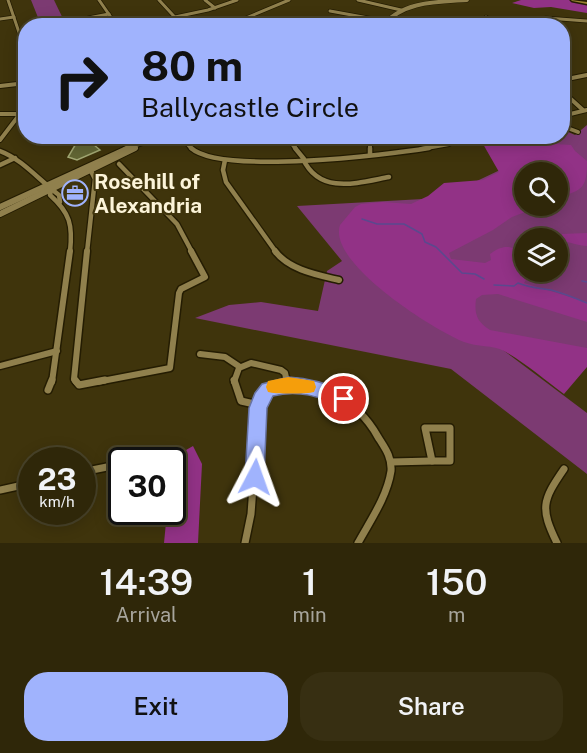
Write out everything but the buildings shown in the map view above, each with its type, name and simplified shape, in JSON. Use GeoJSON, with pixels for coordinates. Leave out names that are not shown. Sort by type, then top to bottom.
{"type":"FeatureCollection","features":[{"type":"Feature","properties":{"kind":"main road"},"geometry":{"type":"LineString","coordinates":[[573,0],[587,3]]}},
{"type":"Feature","properties":{"kind":"street"},"geometry":{"type":"LineString","coordinates":[[8,0],[18,29]]}},
{"type":"Feature","properties":{"kind":"street"},"geometry":{"type":"LineString","coordinates":[[99,0],[112,18]]}},
{"type":"Feature","properties":{"kind":"street"},"geometry":{"type":"LineString","coordinates":[[159,0],[175,17],[215,8],[237,0]]}},
{"type":"Feature","properties":{"kind":"street"},"geometry":{"type":"LineString","coordinates":[[205,0],[215,8]]}},
{"type":"Feature","properties":{"kind":"street"},"geometry":{"type":"LineString","coordinates":[[276,0],[285,2]]}},
{"type":"Feature","properties":{"kind":"street"},"geometry":{"type":"LineString","coordinates":[[246,18],[289,0]]}},
{"type":"Feature","properties":{"kind":"street"},"geometry":{"type":"LineString","coordinates":[[358,0],[401,10],[445,1],[467,0]]}},
{"type":"Feature","properties":{"kind":"street"},"geometry":{"type":"LineString","coordinates":[[391,18],[401,10]]}},
{"type":"Feature","properties":{"kind":"street"},"geometry":{"type":"LineString","coordinates":[[330,11],[362,18]]}},
{"type":"Feature","properties":{"kind":"street"},"geometry":{"type":"LineString","coordinates":[[88,18],[109,14]]}},
{"type":"Feature","properties":{"kind":"street"},"geometry":{"type":"LineString","coordinates":[[0,19],[14,17]]}},
{"type":"Feature","properties":{"kind":"street"},"geometry":{"type":"LineString","coordinates":[[550,18],[569,18]]}},
{"type":"Feature","properties":{"kind":"street"},"geometry":{"type":"LineString","coordinates":[[570,18],[587,21]]}},
{"type":"Feature","properties":{"kind":"street"},"geometry":{"type":"LineString","coordinates":[[570,78],[587,75]]}},
{"type":"Feature","properties":{"kind":"street"},"geometry":{"type":"LineString","coordinates":[[0,86],[18,83]]}},
{"type":"Feature","properties":{"kind":"street"},"geometry":{"type":"LineString","coordinates":[[570,98],[585,110]]}},
{"type":"Feature","properties":{"kind":"street"},"geometry":{"type":"LineString","coordinates":[[570,114],[585,110]]}},
{"type":"Feature","properties":{"kind":"street"},"geometry":{"type":"LineString","coordinates":[[0,114],[18,114]]}},
{"type":"Feature","properties":{"kind":"street"},"geometry":{"type":"LineString","coordinates":[[0,140],[18,117]]}},
{"type":"Feature","properties":{"kind":"street"},"geometry":{"type":"LineString","coordinates":[[570,129],[578,132]]}},
{"type":"Feature","properties":{"kind":"street"},"geometry":{"type":"LineString","coordinates":[[188,144],[197,152],[225,160],[370,155],[407,152],[449,144]]}},
{"type":"Feature","properties":{"kind":"street"},"geometry":{"type":"LineString","coordinates":[[292,144],[303,159],[306,168],[313,175],[331,183],[356,184],[389,177]]}},
{"type":"Feature","properties":{"kind":"street"},"geometry":{"type":"LineString","coordinates":[[370,144],[370,155]]}},
{"type":"Feature","properties":{"kind":"street"},"geometry":{"type":"LineString","coordinates":[[0,207],[91,171],[140,145]]}},
{"type":"Feature","properties":{"kind":"street"},"geometry":{"type":"LineString","coordinates":[[0,214],[112,154],[140,145]]}},
{"type":"Feature","properties":{"kind":"street"},"geometry":{"type":"LineString","coordinates":[[0,151],[15,158],[48,188],[50,195],[60,202],[70,221],[72,237],[52,384],[48,390]]}},
{"type":"Feature","properties":{"kind":"street"},"geometry":{"type":"LineString","coordinates":[[0,165],[15,158]]}},
{"type":"Feature","properties":{"kind":"street"},"geometry":{"type":"LineString","coordinates":[[225,160],[223,170],[226,182],[275,252],[302,270],[339,280]]}},
{"type":"Feature","properties":{"kind":"street"},"geometry":{"type":"LineString","coordinates":[[91,171],[95,179],[74,379],[77,384],[81,385],[168,369],[172,365],[173,332],[179,293],[181,289],[203,279],[205,275],[177,224],[119,164]]}},
{"type":"Feature","properties":{"kind":"street"},"geometry":{"type":"LineString","coordinates":[[0,366],[57,351]]}},
{"type":"Feature","properties":{"kind":"street"},"geometry":{"type":"LineString","coordinates":[[200,354],[225,357],[240,367]]}},
{"type":"Feature","properties":{"kind":"street"},"geometry":{"type":"LineString","coordinates":[[259,405],[241,401],[234,381],[240,367],[250,363],[281,370],[288,384]]}},
{"type":"Feature","properties":{"kind":"street"},"geometry":{"type":"LineString","coordinates":[[245,543],[251,514],[259,405],[268,389],[288,384],[330,392],[359,409],[374,430],[391,462],[389,481],[358,543]]}},
{"type":"Feature","properties":{"kind":"street"},"geometry":{"type":"LineString","coordinates":[[391,462],[432,462],[450,461],[450,428],[425,428],[432,462]]}},
{"type":"Feature","properties":{"kind":"street"},"geometry":{"type":"LineString","coordinates":[[557,543],[544,514],[543,506],[544,498],[564,469]]}},
{"type":"Feature","properties":{"kind":"street"},"geometry":{"type":"LineString","coordinates":[[0,490],[18,486]]}},
{"type":"Feature","properties":{"kind":"shaded area"},"geometry":{"type":"Polygon","coordinates":[[[31,0],[54,0],[63,18],[38,18],[31,0]]]}},
{"type":"Feature","properties":{"kind":"shaded area"},"geometry":{"type":"Polygon","coordinates":[[[521,0],[569,0],[587,4],[587,13],[551,7],[534,8],[512,3],[521,0]]]}},
{"type":"Feature","properties":{"kind":"shaded area"},"geometry":{"type":"Polygon","coordinates":[[[587,125],[587,361],[503,350],[587,413],[587,474],[451,369],[195,318],[229,305],[261,302],[318,311],[327,271],[342,261],[297,206],[441,198],[514,163],[514,216],[568,216],[568,162],[517,162],[555,144],[570,144],[570,133],[575,135],[587,125]]]}},
{"type":"Feature","properties":{"kind":"shaded area"},"geometry":{"type":"Polygon","coordinates":[[[483,144],[571,145],[587,161],[585,182],[579,190],[568,194],[568,162],[514,162],[515,216],[449,253],[451,259],[485,263],[491,260],[490,254],[503,247],[509,247],[514,249],[514,282],[525,282],[587,302],[587,322],[498,294],[482,295],[476,299],[477,317],[490,330],[587,348],[587,367],[564,394],[504,351],[464,342],[408,310],[366,276],[350,258],[340,240],[340,225],[355,207],[361,204],[382,202],[411,204],[428,196],[444,183],[483,180],[499,172],[483,144]]]}},
{"type":"Feature","properties":{"kind":"shaded area"},"geometry":{"type":"Polygon","coordinates":[[[587,233],[587,246],[568,242],[568,234],[587,233]]]}},
{"type":"Feature","properties":{"kind":"shaded area"},"geometry":{"type":"Polygon","coordinates":[[[193,446],[202,464],[198,543],[164,543],[166,525],[186,525],[186,450],[193,446]]]}},
{"type":"Feature","properties":{"kind":"waterway"},"geometry":{"type":"LineString","coordinates":[[362,219],[377,224],[404,224],[422,234],[425,242],[436,247],[462,273],[475,274],[484,279]]}},
{"type":"Feature","properties":{"kind":"waterway"},"geometry":{"type":"LineString","coordinates":[[582,281],[587,282]]}},
{"type":"Feature","properties":{"kind":"waterway"},"geometry":{"type":"LineString","coordinates":[[494,285],[514,286],[518,283],[556,291],[587,303]]}},
{"type":"Feature","properties":{"kind":"slow traffic"},"geometry":{"type":"LineString","coordinates":[[274,387],[288,384],[308,387]]}},
{"type":"Feature","properties":{"kind":"place","name":"Rosehill of Alexandria"},"geometry":{"type":"Point","coordinates":[75,193]}},
{"type":"Feature","properties":{"kind":"route"},"geometry":{"type":"LineString","coordinates":[[255,477],[258,408],[261,398],[268,389],[288,384],[301,385],[330,392],[344,399]]}}]}
